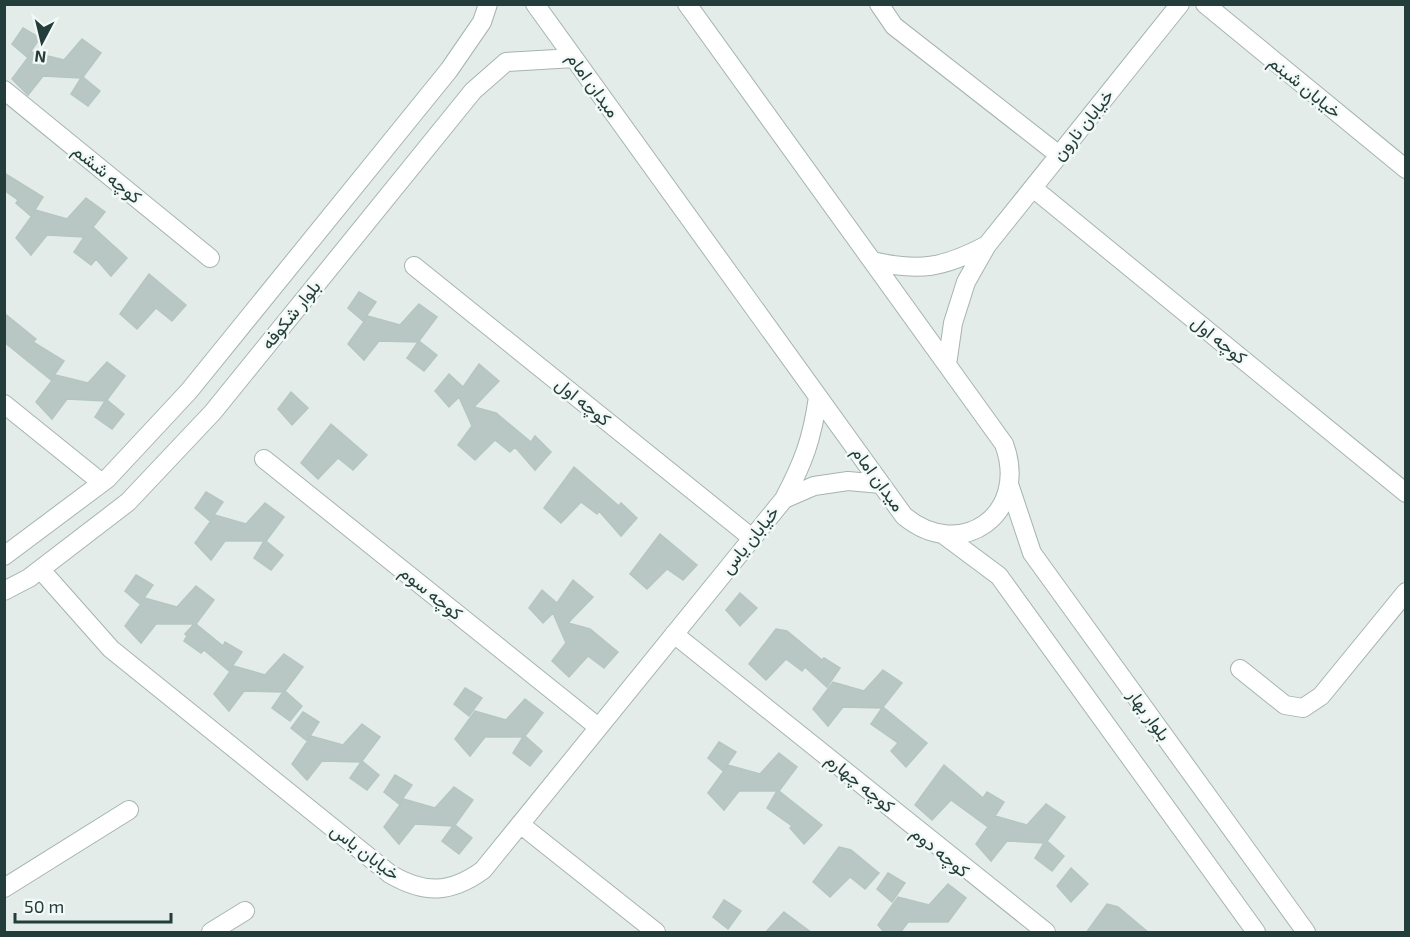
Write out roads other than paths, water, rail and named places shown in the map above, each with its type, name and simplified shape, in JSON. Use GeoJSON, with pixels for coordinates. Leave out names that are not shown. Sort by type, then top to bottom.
{"type":"FeatureCollection","features":[{"type":"Feature","properties":{"kind":"street","name":"بلوار شکوفه"},"geometry":{"type":"LineString","coordinates":[[4,556],[102,483],[189,391],[434,88],[482,22],[488,4]]}},
{"type":"Feature","properties":{"kind":"street","name":"میدان امام"},"geometry":{"type":"LineString","coordinates":[[535,4],[904,516],[929,532],[944,535],[973,531],[986,524],[997,514],[1010,488],[1011,465],[1004,444],[687,4]]}},
{"type":"Feature","properties":{"kind":"street"},"geometry":{"type":"LineString","coordinates":[[879,4],[894,26],[1059,155]]}},
{"type":"Feature","properties":{"kind":"street","name":"خیابان نارون"},"geometry":{"type":"LineString","coordinates":[[987,245],[1180,4]]}},
{"type":"Feature","properties":{"kind":"street","name":"خیابان شبنم"},"geometry":{"type":"LineString","coordinates":[[1204,4],[1406,169]]}},
{"type":"Feature","properties":{"kind":"street","name":"بلوار شکوفه"},"geometry":{"type":"LineString","coordinates":[[4,591],[41,570],[128,502],[213,412],[473,91],[506,62],[574,58]]}},
{"type":"Feature","properties":{"kind":"street","name":"کوچه ششم"},"geometry":{"type":"LineString","coordinates":[[4,90],[210,258]]}},
{"type":"Feature","properties":{"kind":"street","name":"کوچه اول"},"geometry":{"type":"LineString","coordinates":[[1033,188],[1406,493]]}},
{"type":"Feature","properties":{"kind":"street"},"geometry":{"type":"LineString","coordinates":[[872,261],[901,267],[931,267],[960,259],[987,245]]}},
{"type":"Feature","properties":{"kind":"street"},"geometry":{"type":"LineString","coordinates":[[947,365],[956,313],[966,282],[987,245]]}},
{"type":"Feature","properties":{"kind":"street","name":"کوچه اول"},"geometry":{"type":"LineString","coordinates":[[414,266],[752,538]]}},
{"type":"Feature","properties":{"kind":"street","name":"خیابان یاس"},"geometry":{"type":"LineString","coordinates":[[41,570],[111,649],[380,866],[404,882],[420,888],[454,887],[483,870],[784,499],[801,467],[813,433],[818,397]]}},
{"type":"Feature","properties":{"kind":"street"},"geometry":{"type":"LineString","coordinates":[[4,404],[102,483]]}},
{"type":"Feature","properties":{"kind":"street","name":"کوچه سوم"},"geometry":{"type":"LineString","coordinates":[[264,459],[598,727]]}},
{"type":"Feature","properties":{"kind":"street"},"geometry":{"type":"LineString","coordinates":[[784,499],[814,486],[848,481],[881,484]]}},
{"type":"Feature","properties":{"kind":"street","name":"بلوار بهار"},"geometry":{"type":"LineString","coordinates":[[1010,488],[1032,553],[1306,933]]}},
{"type":"Feature","properties":{"kind":"street"},"geometry":{"type":"LineString","coordinates":[[944,535],[999,576],[1256,933]]}},
{"type":"Feature","properties":{"kind":"street"},"geometry":{"type":"LineString","coordinates":[[1240,669],[1285,705],[1303,708],[1321,696],[1406,592]]}},
{"type":"Feature","properties":{"kind":"street","name":"کوچه دوم"},"geometry":{"type":"LineString","coordinates":[[674,634],[1039,933]]}},
{"type":"Feature","properties":{"kind":"street","name":"کوچه چهارم"},"geometry":{"type":"LineString","coordinates":[[674,634],[1046,933]]}},
{"type":"Feature","properties":{"kind":"street"},"geometry":{"type":"LineString","coordinates":[[4,888],[129,810]]}},
{"type":"Feature","properties":{"kind":"street"},"geometry":{"type":"LineString","coordinates":[[520,824],[656,933]]}},
{"type":"Feature","properties":{"kind":"street"},"geometry":{"type":"LineString","coordinates":[[211,933],[245,910]]}}]}
